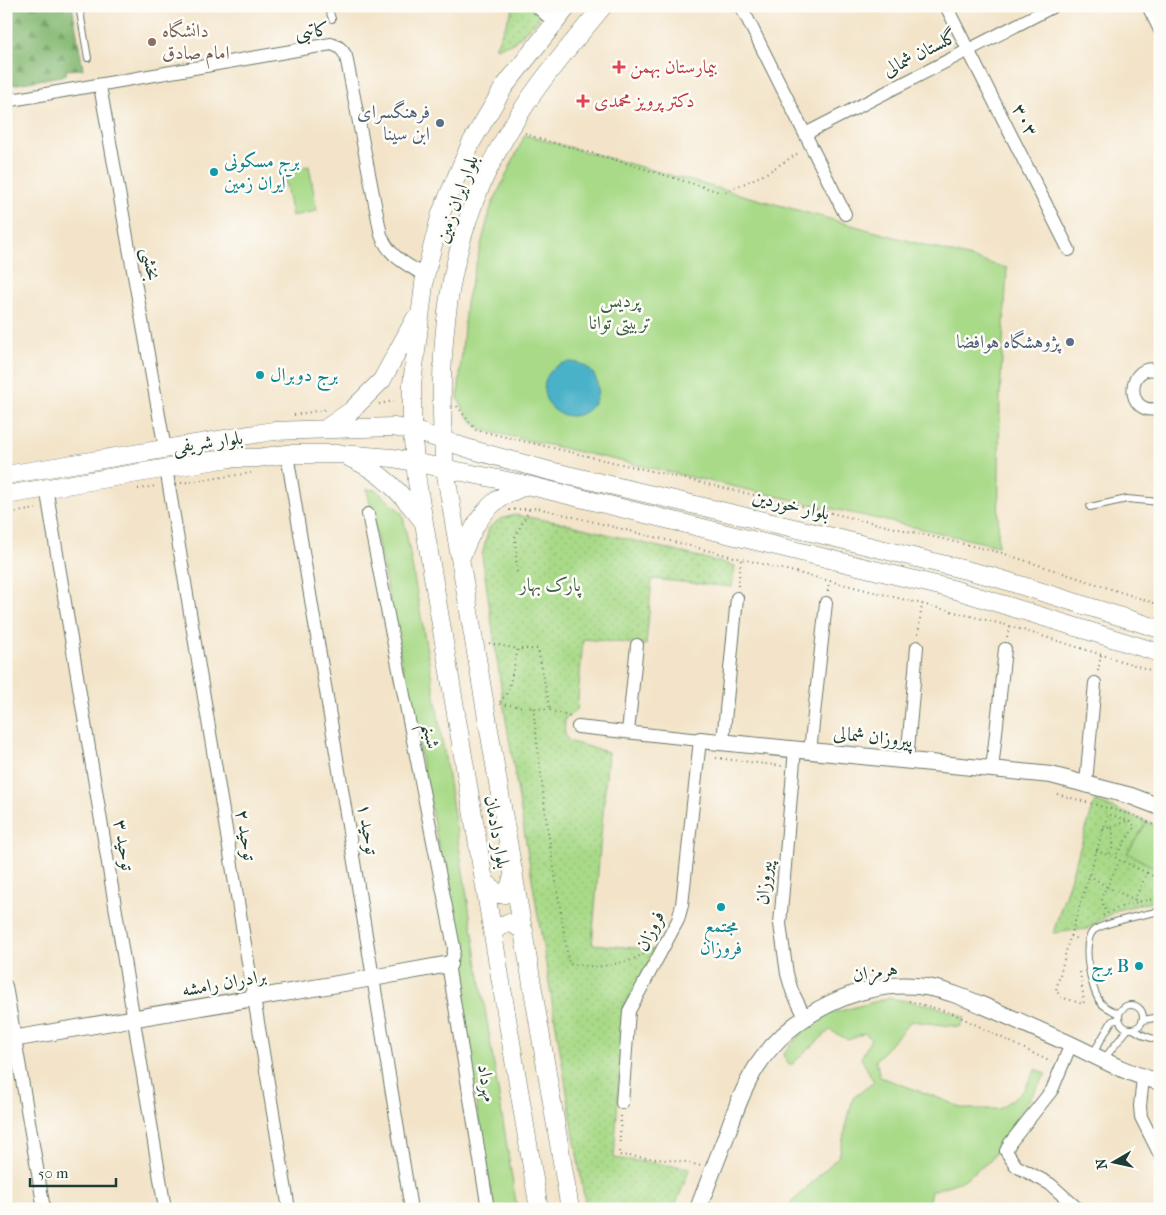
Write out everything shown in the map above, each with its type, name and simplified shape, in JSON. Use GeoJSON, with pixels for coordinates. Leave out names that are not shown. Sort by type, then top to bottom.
{"type":"FeatureCollection","features":[{"type":"Feature","properties":{"kind":"main road","name":"بلوار ایران زمین"},"geometry":{"type":"LineString","coordinates":[[415,462],[412,430],[412,384],[426,276],[441,213],[471,143],[504,87],[568,6]]}},
{"type":"Feature","properties":{"kind":"main road","name":"بلوار ایران زمین"},"geometry":{"type":"LineString","coordinates":[[445,469],[443,440],[443,347],[451,286],[467,222],[495,156],[526,103],[603,6]]}},
{"type":"Feature","properties":{"kind":"main road"},"geometry":{"type":"LineString","coordinates":[[328,428],[351,412],[382,380],[421,307]]}},
{"type":"Feature","properties":{"kind":"main road","name":"بلوار شریفی"},"geometry":{"type":"LineString","coordinates":[[6,475],[273,430],[393,427],[412,430]]}},
{"type":"Feature","properties":{"kind":"main road","name":"بلوار خوردین"},"geometry":{"type":"LineString","coordinates":[[412,430],[546,470],[994,577],[1160,629]]}},
{"type":"Feature","properties":{"kind":"main road","name":"بلوار شریفی"},"geometry":{"type":"LineString","coordinates":[[6,495],[229,458],[257,458],[287,454],[341,454],[393,458],[415,462]]}},
{"type":"Feature","properties":{"kind":"main road"},"geometry":{"type":"LineString","coordinates":[[341,454],[364,464],[381,476],[405,497],[424,522]]}},
{"type":"Feature","properties":{"kind":"main road"},"geometry":{"type":"LineString","coordinates":[[415,462],[527,485],[956,590],[1160,653]]}},
{"type":"Feature","properties":{"kind":"main road","name":"بلوار دادمان"},"geometry":{"type":"LineString","coordinates":[[415,462],[539,1209]]}},
{"type":"Feature","properties":{"kind":"main road","name":"بلوار دادمان"},"geometry":{"type":"LineString","coordinates":[[445,469],[570,1209]]}},
{"type":"Feature","properties":{"kind":"main road"},"geometry":{"type":"LineString","coordinates":[[461,557],[473,525],[484,513],[496,500],[527,485]]}},
{"type":"Feature","properties":{"kind":"main road"},"geometry":{"type":"LineString","coordinates":[[484,880],[497,895],[502,896],[510,887],[514,871]]}},
{"type":"Feature","properties":{"kind":"main road"},"geometry":{"type":"LineString","coordinates":[[493,931],[506,922],[524,931]]}},
{"type":"Feature","properties":{"kind":"street"},"geometry":{"type":"LineString","coordinates":[[536,6],[554,22]]}},
{"type":"Feature","properties":{"kind":"street"},"geometry":{"type":"LineString","coordinates":[[741,6],[845,214]]}},
{"type":"Feature","properties":{"kind":"street","name":"۳۰۳"},"geometry":{"type":"LineString","coordinates":[[946,6],[1070,250]]}},
{"type":"Feature","properties":{"kind":"street","name":"گلستان شمالی"},"geometry":{"type":"LineString","coordinates":[[808,140],[968,49],[1054,6]]}},
{"type":"Feature","properties":{"kind":"street"},"geometry":{"type":"LineString","coordinates":[[1148,6],[1160,30]]}},
{"type":"Feature","properties":{"kind":"street","name":"کاتبی"},"geometry":{"type":"LineString","coordinates":[[6,102],[331,44],[338,45],[343,49],[346,56],[381,236],[391,254],[426,276]]}},
{"type":"Feature","properties":{"kind":"street","name":"بخشی"},"geometry":{"type":"LineString","coordinates":[[100,86],[166,448]]}},
{"type":"Feature","properties":{"kind":"street"},"geometry":{"type":"LineString","coordinates":[[1160,371],[1150,369],[1144,371],[1135,380],[1133,386],[1134,398],[1138,404],[1151,410],[1160,408]]}},
{"type":"Feature","properties":{"kind":"street","name":"توحید ۱"},"geometry":{"type":"LineString","coordinates":[[287,454],[411,1209]]}},
{"type":"Feature","properties":{"kind":"street","name":"توحید ۲"},"geometry":{"type":"LineString","coordinates":[[166,468],[289,1209]]}},
{"type":"Feature","properties":{"kind":"street","name":"توحید ۳"},"geometry":{"type":"LineString","coordinates":[[46,488],[165,1209]]}},
{"type":"Feature","properties":{"kind":"street","name":"شبنم"},"geometry":{"type":"LineString","coordinates":[[368,514],[454,947],[454,954],[449,964]]}},
{"type":"Feature","properties":{"kind":"street"},"geometry":{"type":"LineString","coordinates":[[723,741],[737,598]]}},
{"type":"Feature","properties":{"kind":"street","name":"پیروزان"},"geometry":{"type":"LineString","coordinates":[[805,1017],[792,991],[787,974],[780,924],[803,750],[826,603]]}},
{"type":"Feature","properties":{"kind":"street"},"geometry":{"type":"LineString","coordinates":[[628,732],[638,645]]}},
{"type":"Feature","properties":{"kind":"street"},"geometry":{"type":"LineString","coordinates":[[907,761],[917,647]]}},
{"type":"Feature","properties":{"kind":"street"},"geometry":{"type":"LineString","coordinates":[[992,770],[1005,649]]}},
{"type":"Feature","properties":{"kind":"street"},"geometry":{"type":"LineString","coordinates":[[1086,783],[1095,683]]}},
{"type":"Feature","properties":{"kind":"street","name":"پیروزان شمالی"},"geometry":{"type":"LineString","coordinates":[[578,727],[1051,775],[1131,796],[1155,812]]}},
{"type":"Feature","properties":{"kind":"street","name":"فروزان"},"geometry":{"type":"LineString","coordinates":[[622,1103],[629,1012],[678,920],[682,905],[700,740]]}},
{"type":"Feature","properties":{"kind":"street","name":"برادران رامشه"},"geometry":{"type":"LineString","coordinates":[[11,1039],[449,964]]}},
{"type":"Feature","properties":{"kind":"street","name":"مهرداد"},"geometry":{"type":"LineString","coordinates":[[449,964],[488,1209]]}},
{"type":"Feature","properties":{"kind":"street"},"geometry":{"type":"LineString","coordinates":[[6,986],[11,1039],[44,1209]]}},
{"type":"Feature","properties":{"kind":"street","name":"هرمزان"},"geometry":{"type":"LineString","coordinates":[[698,1209],[738,1105],[756,1068],[767,1052],[783,1034],[805,1017],[846,997],[898,986],[925,987],[949,992],[1071,1044],[1097,1058],[1143,1078],[1160,1082]]}},
{"type":"Feature","properties":{"kind":"street"},"geometry":{"type":"LineString","coordinates":[[1071,1044],[1052,1090],[1010,1143],[1006,1151],[1016,1166],[1050,1184],[1078,1209]]}},
{"type":"Feature","properties":{"kind":"street"},"geometry":{"type":"LineString","coordinates":[[1143,1078],[1140,1106],[1141,1117],[1160,1155]]}},
{"type":"Feature","properties":{"kind":"lane"},"geometry":{"type":"LineString","coordinates":[[79,6],[88,58]]}},
{"type":"Feature","properties":{"kind":"lane"},"geometry":{"type":"LineString","coordinates":[[328,6],[332,19]]}},
{"type":"Feature","properties":{"kind":"lane"},"geometry":{"type":"LineString","coordinates":[[1090,507],[1128,499],[1160,502]]}},
{"type":"Feature","properties":{"kind":"lane"},"geometry":{"type":"LineString","coordinates":[[1160,911],[1094,930],[1088,940],[1090,980],[1102,1004],[1119,1016],[1124,1027],[1160,1041]]}},
{"type":"Feature","properties":{"kind":"lane"},"geometry":{"type":"LineString","coordinates":[[1097,1058],[1112,1021],[1119,1016],[1125,1006],[1134,1005],[1141,1011],[1143,1020]]}},
{"type":"Feature","properties":{"kind":"lane"},"geometry":{"type":"LineString","coordinates":[[1097,1058],[1130,1029],[1141,1024],[1143,1020],[1160,1017]]}},
{"type":"Feature","properties":{"kind":"path"},"geometry":{"type":"LineString","coordinates":[[512,128],[540,139],[722,193],[765,174],[808,140]]}},
{"type":"Feature","properties":{"kind":"path"},"geometry":{"type":"LineString","coordinates":[[456,404],[476,430],[1002,553],[1160,605]]}},
{"type":"Feature","properties":{"kind":"path"},"geometry":{"type":"LineString","coordinates":[[179,484],[256,473]]}},
{"type":"Feature","properties":{"kind":"path"},"geometry":{"type":"LineString","coordinates":[[517,572],[515,537],[530,508]]}},
{"type":"Feature","properties":{"kind":"path"},"geometry":{"type":"LineString","coordinates":[[508,510],[538,508],[1010,626],[1160,673]]}},
{"type":"Feature","properties":{"kind":"path"},"geometry":{"type":"LineString","coordinates":[[6,514],[36,509]]}},
{"type":"Feature","properties":{"kind":"path"},"geometry":{"type":"LineString","coordinates":[[737,598],[742,559]]}},
{"type":"Feature","properties":{"kind":"path"},"geometry":{"type":"LineString","coordinates":[[917,647],[922,604]]}},
{"type":"Feature","properties":{"kind":"path"},"geometry":{"type":"LineString","coordinates":[[489,644],[518,650],[538,649],[550,710]]}},
{"type":"Feature","properties":{"kind":"path"},"geometry":{"type":"LineString","coordinates":[[498,703],[508,692],[518,650]]}},
{"type":"Feature","properties":{"kind":"path"},"geometry":{"type":"LineString","coordinates":[[1095,683],[1101,654]]}},
{"type":"Feature","properties":{"kind":"path"},"geometry":{"type":"LineString","coordinates":[[497,695],[498,703]]}},
{"type":"Feature","properties":{"kind":"path"},"geometry":{"type":"LineString","coordinates":[[498,703],[550,710],[572,718],[578,727]]}},
{"type":"Feature","properties":{"kind":"path"},"geometry":{"type":"LineString","coordinates":[[533,708],[547,824],[569,964],[598,967],[629,961],[646,952],[663,949]]}},
{"type":"Feature","properties":{"kind":"path"},"geometry":{"type":"LineString","coordinates":[[716,758],[782,766]]}},
{"type":"Feature","properties":{"kind":"path"},"geometry":{"type":"LineString","coordinates":[[1057,794],[1136,816],[1160,828]]}},
{"type":"Feature","properties":{"kind":"path"},"geometry":{"type":"LineString","coordinates":[[1114,806],[1155,812]]}},
{"type":"Feature","properties":{"kind":"path"},"geometry":{"type":"LineString","coordinates":[[1108,814],[1128,820],[1135,826],[1115,857]]}},
{"type":"Feature","properties":{"kind":"path"},"geometry":{"type":"LineString","coordinates":[[1103,829],[1128,820]]}},
{"type":"Feature","properties":{"kind":"path"},"geometry":{"type":"LineString","coordinates":[[1109,855],[1114,840],[1111,827]]}},
{"type":"Feature","properties":{"kind":"path"},"geometry":{"type":"LineString","coordinates":[[1096,851],[1115,857],[1160,880]]}},
{"type":"Feature","properties":{"kind":"path"},"geometry":{"type":"LineString","coordinates":[[1113,923],[1102,904],[1104,891],[1120,860]]}},
{"type":"Feature","properties":{"kind":"path"},"geometry":{"type":"LineString","coordinates":[[1088,875],[1134,900],[1146,873]]}},
{"type":"Feature","properties":{"kind":"path"},"geometry":{"type":"LineString","coordinates":[[1070,936],[1079,940]]}},
{"type":"Feature","properties":{"kind":"path","name":"هرمزان"},"geometry":{"type":"LineString","coordinates":[[903,999],[952,1013],[1054,1063]]}},
{"type":"Feature","properties":{"kind":"path"},"geometry":{"type":"LineString","coordinates":[[622,1103],[618,1155],[686,1162],[714,1170]]}},
{"type":"Feature","properties":{"kind":"green space"},"geometry":{"type":"Polygon","coordinates":[[[6,6],[72,6],[83,69],[66,70],[66,75],[6,86],[6,6]]]}},
{"type":"Feature","properties":{"kind":"green space"},"geometry":{"type":"Polygon","coordinates":[[[514,6],[548,6],[536,22],[513,43],[495,48],[514,6]]]}},
{"type":"Feature","properties":{"kind":"green space","name":"پردیس تربیتی توانا"},"geometry":{"type":"Polygon","coordinates":[[[525,135],[1007,268],[1000,396],[998,546],[482,430],[468,417],[458,399],[466,302],[491,207],[525,135]]]}},
{"type":"Feature","properties":{"kind":"green space"},"geometry":{"type":"Polygon","coordinates":[[[309,166],[317,211],[292,216],[283,171],[309,166]]]}},
{"type":"Feature","properties":{"kind":"green space"},"geometry":{"type":"Polygon","coordinates":[[[367,489],[376,490],[402,513],[406,531],[436,702],[517,1209],[494,1209],[454,975],[462,963],[367,489]]]}},
{"type":"Feature","properties":{"kind":"green space","name":"پارک بهار"},"geometry":{"type":"Polygon","coordinates":[[[515,515],[563,523],[735,566],[732,587],[652,579],[646,645],[583,639],[577,710],[565,718],[565,734],[568,740],[608,752],[592,944],[657,950],[624,1006],[614,1158],[690,1168],[674,1209],[586,1209],[504,708],[482,555],[489,528],[500,519],[515,515]]]}},
{"type":"Feature","properties":{"kind":"green space"},"geometry":{"type":"Polygon","coordinates":[[[1095,801],[1147,822],[1127,853],[1160,870],[1160,900],[1117,910],[1087,929],[1053,933],[1095,801]]]}},
{"type":"Feature","properties":{"kind":"green space"},"geometry":{"type":"Polygon","coordinates":[[[1147,822],[1160,828],[1160,870],[1127,853],[1147,822]]]}},
{"type":"Feature","properties":{"kind":"green space"},"geometry":{"type":"Polygon","coordinates":[[[889,998],[931,1005],[965,1017],[960,1027],[911,1021],[876,1060],[880,1077],[965,1109],[999,1109],[1023,1091],[1036,1069],[1046,1074],[990,1161],[962,1181],[931,1191],[927,1209],[785,1209],[839,1156],[853,1098],[874,1082],[861,1058],[871,1039],[865,1033],[848,1040],[830,1030],[790,1066],[783,1055],[800,1034],[829,1014],[889,998]]]}},
{"type":"Feature","properties":{"kind":"water"},"geometry":{"type":"Polygon","coordinates":[[[571,362],[581,364],[590,370],[596,379],[598,389],[596,399],[590,408],[581,414],[571,416],[561,414],[552,408],[546,399],[544,389],[546,379],[552,370],[561,364],[571,362]]]}},
{"type":"Feature","properties":{"kind":"place","name":"دانشگاه امام صادق"},"geometry":{"type":"Point","coordinates":[152,42]}},
{"type":"Feature","properties":{"kind":"place","name":"بیمارستان بهمن"},"geometry":{"type":"Point","coordinates":[619,67]}},
{"type":"Feature","properties":{"kind":"place","name":"دکتر پرویز محمدی"},"geometry":{"type":"Point","coordinates":[583,101]}},
{"type":"Feature","properties":{"kind":"place","name":"فرهنگسرای ابن سینا"},"geometry":{"type":"Point","coordinates":[440,123]}},
{"type":"Feature","properties":{"kind":"place","name":"برج مسکونی ایران زمین"},"geometry":{"type":"Point","coordinates":[214,172]}},
{"type":"Feature","properties":{"kind":"place","name":"پژوهشگاه هوافضا"},"geometry":{"type":"Point","coordinates":[1070,342]}},
{"type":"Feature","properties":{"kind":"place","name":"برج دوبرال"},"geometry":{"type":"Point","coordinates":[260,375]}},
{"type":"Feature","properties":{"kind":"place","name":"مجتمع فروزان"},"geometry":{"type":"Point","coordinates":[721,907]}},
{"type":"Feature","properties":{"kind":"place","name":"برج B"},"geometry":{"type":"Point","coordinates":[1139,966]}}]}
